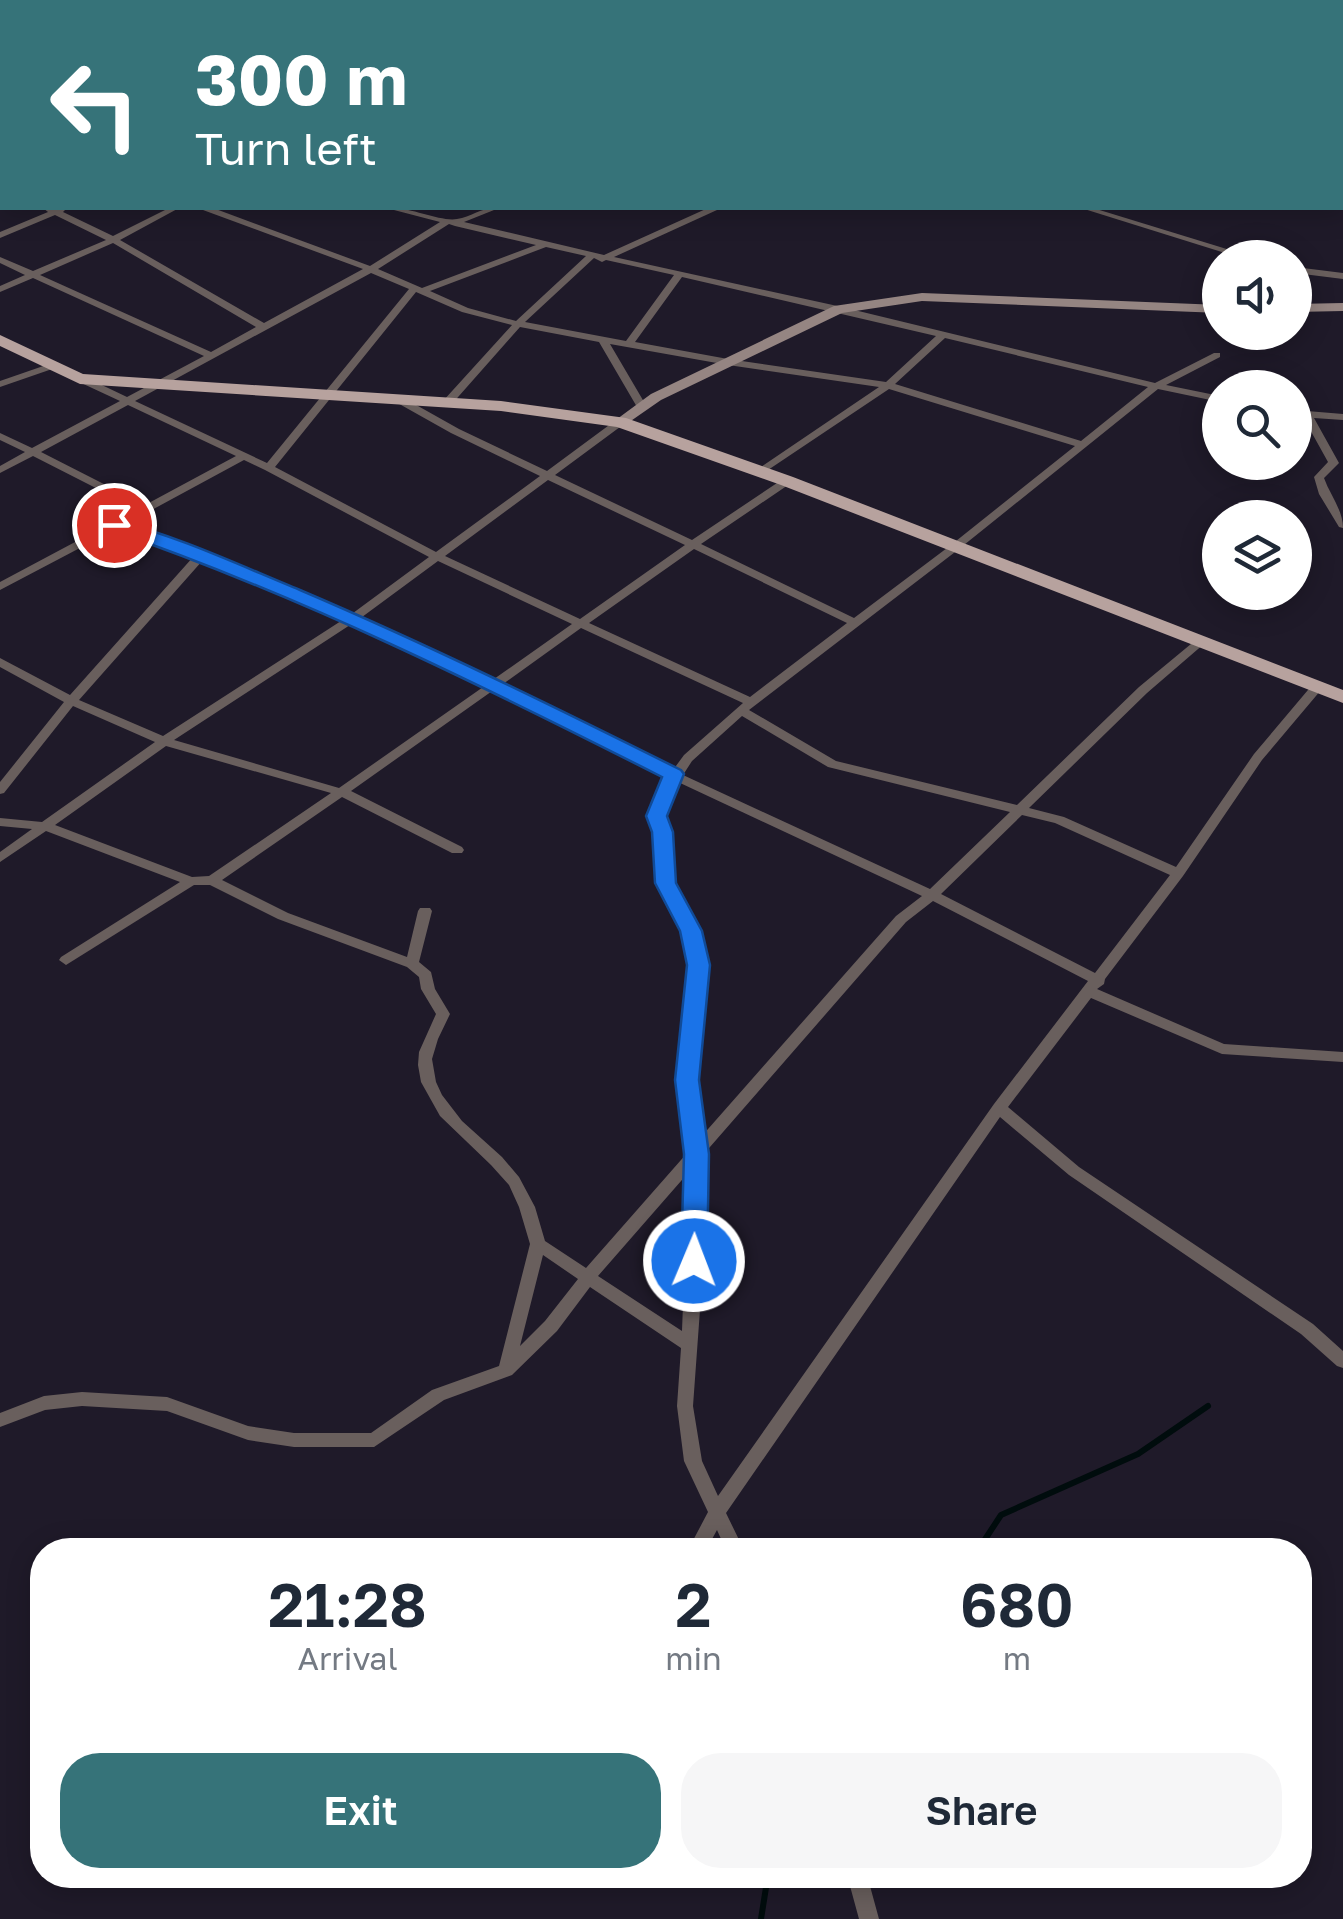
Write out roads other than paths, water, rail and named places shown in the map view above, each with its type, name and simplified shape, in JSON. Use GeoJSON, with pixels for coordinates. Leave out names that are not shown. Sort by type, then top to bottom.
{"type":"FeatureCollection","features":[{"type":"Feature","properties":{"kind":"main road"},"geometry":{"type":"LineString","coordinates":[[0,340],[80,379],[549,410],[620,422],[787,480],[1343,697]]}},
{"type":"Feature","properties":{"kind":"street"},"geometry":{"type":"LineString","coordinates":[[0,235],[55,210]]}},
{"type":"Feature","properties":{"kind":"street"},"geometry":{"type":"LineString","coordinates":[[59,210],[263,328]]}},
{"type":"Feature","properties":{"kind":"street"},"geometry":{"type":"LineString","coordinates":[[0,288],[113,240],[171,210]]}},
{"type":"Feature","properties":{"kind":"street"},"geometry":{"type":"LineString","coordinates":[[211,210],[371,269],[465,310],[603,340],[888,385],[1081,444]]}},
{"type":"Feature","properties":{"kind":"street"},"geometry":{"type":"LineString","coordinates":[[405,210],[596,258],[1202,396]]}},
{"type":"Feature","properties":{"kind":"street"},"geometry":{"type":"LineString","coordinates":[[0,470],[451,222],[485,210]]}},
{"type":"Feature","properties":{"kind":"street"},"geometry":{"type":"LineString","coordinates":[[447,402],[518,324],[596,258],[709,210]]}},
{"type":"Feature","properties":{"kind":"street"},"geometry":{"type":"LineString","coordinates":[[1092,210],[1202,243]]}},
{"type":"Feature","properties":{"kind":"street"},"geometry":{"type":"LineString","coordinates":[[269,468],[419,289],[543,244]]}},
{"type":"Feature","properties":{"kind":"street"},"geometry":{"type":"LineString","coordinates":[[0,260],[210,355]]}},
{"type":"Feature","properties":{"kind":"street"},"geometry":{"type":"LineString","coordinates":[[1312,272],[1343,276]]}},
{"type":"Feature","properties":{"kind":"street"},"geometry":{"type":"LineString","coordinates":[[628,344],[679,275]]}},
{"type":"Feature","properties":{"kind":"street"},"geometry":{"type":"LineString","coordinates":[[0,858],[164,741],[352,619],[642,407],[838,310],[922,297],[1202,307]]}},
{"type":"Feature","properties":{"kind":"street"},"geometry":{"type":"LineString","coordinates":[[1312,307],[1343,306]]}},
{"type":"Feature","properties":{"kind":"street"},"geometry":{"type":"LineString","coordinates":[[762,472],[888,385],[943,335]]}},
{"type":"Feature","properties":{"kind":"street"},"geometry":{"type":"LineString","coordinates":[[603,340],[642,407]]}},
{"type":"Feature","properties":{"kind":"street"},"geometry":{"type":"LineString","coordinates":[[730,1538],[693,1461],[684,1406],[690,1345],[696,1154],[687,1080],[698,965],[691,931],[666,883],[662,832],[656,816],[673,774],[746,706],[955,547],[1155,387],[1217,355]]}},
{"type":"Feature","properties":{"kind":"street"},"geometry":{"type":"LineString","coordinates":[[0,384],[52,366]]}},
{"type":"Feature","properties":{"kind":"street"},"geometry":{"type":"LineString","coordinates":[[80,379],[269,468],[435,556],[580,621],[746,706],[832,764],[1019,810],[1099,836],[1178,874]]}},
{"type":"Feature","properties":{"kind":"street"},"geometry":{"type":"LineString","coordinates":[[398,399],[854,622]]}},
{"type":"Feature","properties":{"kind":"street"},"geometry":{"type":"LineString","coordinates":[[1312,415],[1343,417]]}},
{"type":"Feature","properties":{"kind":"street"},"geometry":{"type":"LineString","coordinates":[[1312,430],[1334,463],[1319,477],[1324,494],[1343,525]]}},
{"type":"Feature","properties":{"kind":"street"},"geometry":{"type":"LineString","coordinates":[[0,436],[144,508]]}},
{"type":"Feature","properties":{"kind":"street"},"geometry":{"type":"LineString","coordinates":[[0,587],[244,456]]}},
{"type":"Feature","properties":{"kind":"street"},"geometry":{"type":"LineString","coordinates":[[212,880],[344,793],[580,621],[787,480]]}},
{"type":"Feature","properties":{"kind":"street"},"geometry":{"type":"LineString","coordinates":[[114,525],[201,555],[494,684],[673,774],[932,895],[1095,986],[1222,1049],[1343,1058]]}},
{"type":"Feature","properties":{"kind":"street"},"geometry":{"type":"LineString","coordinates":[[0,790],[71,702],[201,555]]}},
{"type":"Feature","properties":{"kind":"street"},"geometry":{"type":"LineString","coordinates":[[0,1420],[44,1403],[82,1400],[167,1404],[248,1432],[294,1440],[374,1440],[438,1395],[506,1370],[551,1326],[588,1277],[901,919],[932,895],[1181,654],[1201,641]]}},
{"type":"Feature","properties":{"kind":"street"},"geometry":{"type":"LineString","coordinates":[[0,662],[71,702],[164,741],[344,793],[457,850]]}},
{"type":"Feature","properties":{"kind":"street"},"geometry":{"type":"LineString","coordinates":[[703,1538],[718,1511],[999,1108],[1178,874],[1258,757],[1317,686]]}},
{"type":"Feature","properties":{"kind":"street"},"geometry":{"type":"LineString","coordinates":[[0,822],[44,826],[191,881],[212,880],[283,916],[412,964],[426,976],[428,990],[443,1014],[425,1064],[433,1094],[445,1114],[511,1177],[530,1210],[538,1244],[506,1370]]}},
{"type":"Feature","properties":{"kind":"street"},"geometry":{"type":"LineString","coordinates":[[66,960],[191,881]]}},
{"type":"Feature","properties":{"kind":"street"},"geometry":{"type":"LineString","coordinates":[[412,964],[425,911]]}},
{"type":"Feature","properties":{"kind":"street"},"geometry":{"type":"LineString","coordinates":[[999,1108],[1074,1171],[1308,1329],[1343,1362]]}},
{"type":"Feature","properties":{"kind":"street"},"geometry":{"type":"LineString","coordinates":[[538,1244],[690,1345]]}},
{"type":"Feature","properties":{"kind":"street"},"geometry":{"type":"LineString","coordinates":[[861,1888],[869,1919]]}},
{"type":"Feature","properties":{"kind":"waterway"},"geometry":{"type":"LineString","coordinates":[[986,1538],[1001,1515],[1138,1454],[1208,1406]]}},
{"type":"Feature","properties":{"kind":"waterway"},"geometry":{"type":"LineString","coordinates":[[761,1919],[766,1888]]}}]}
